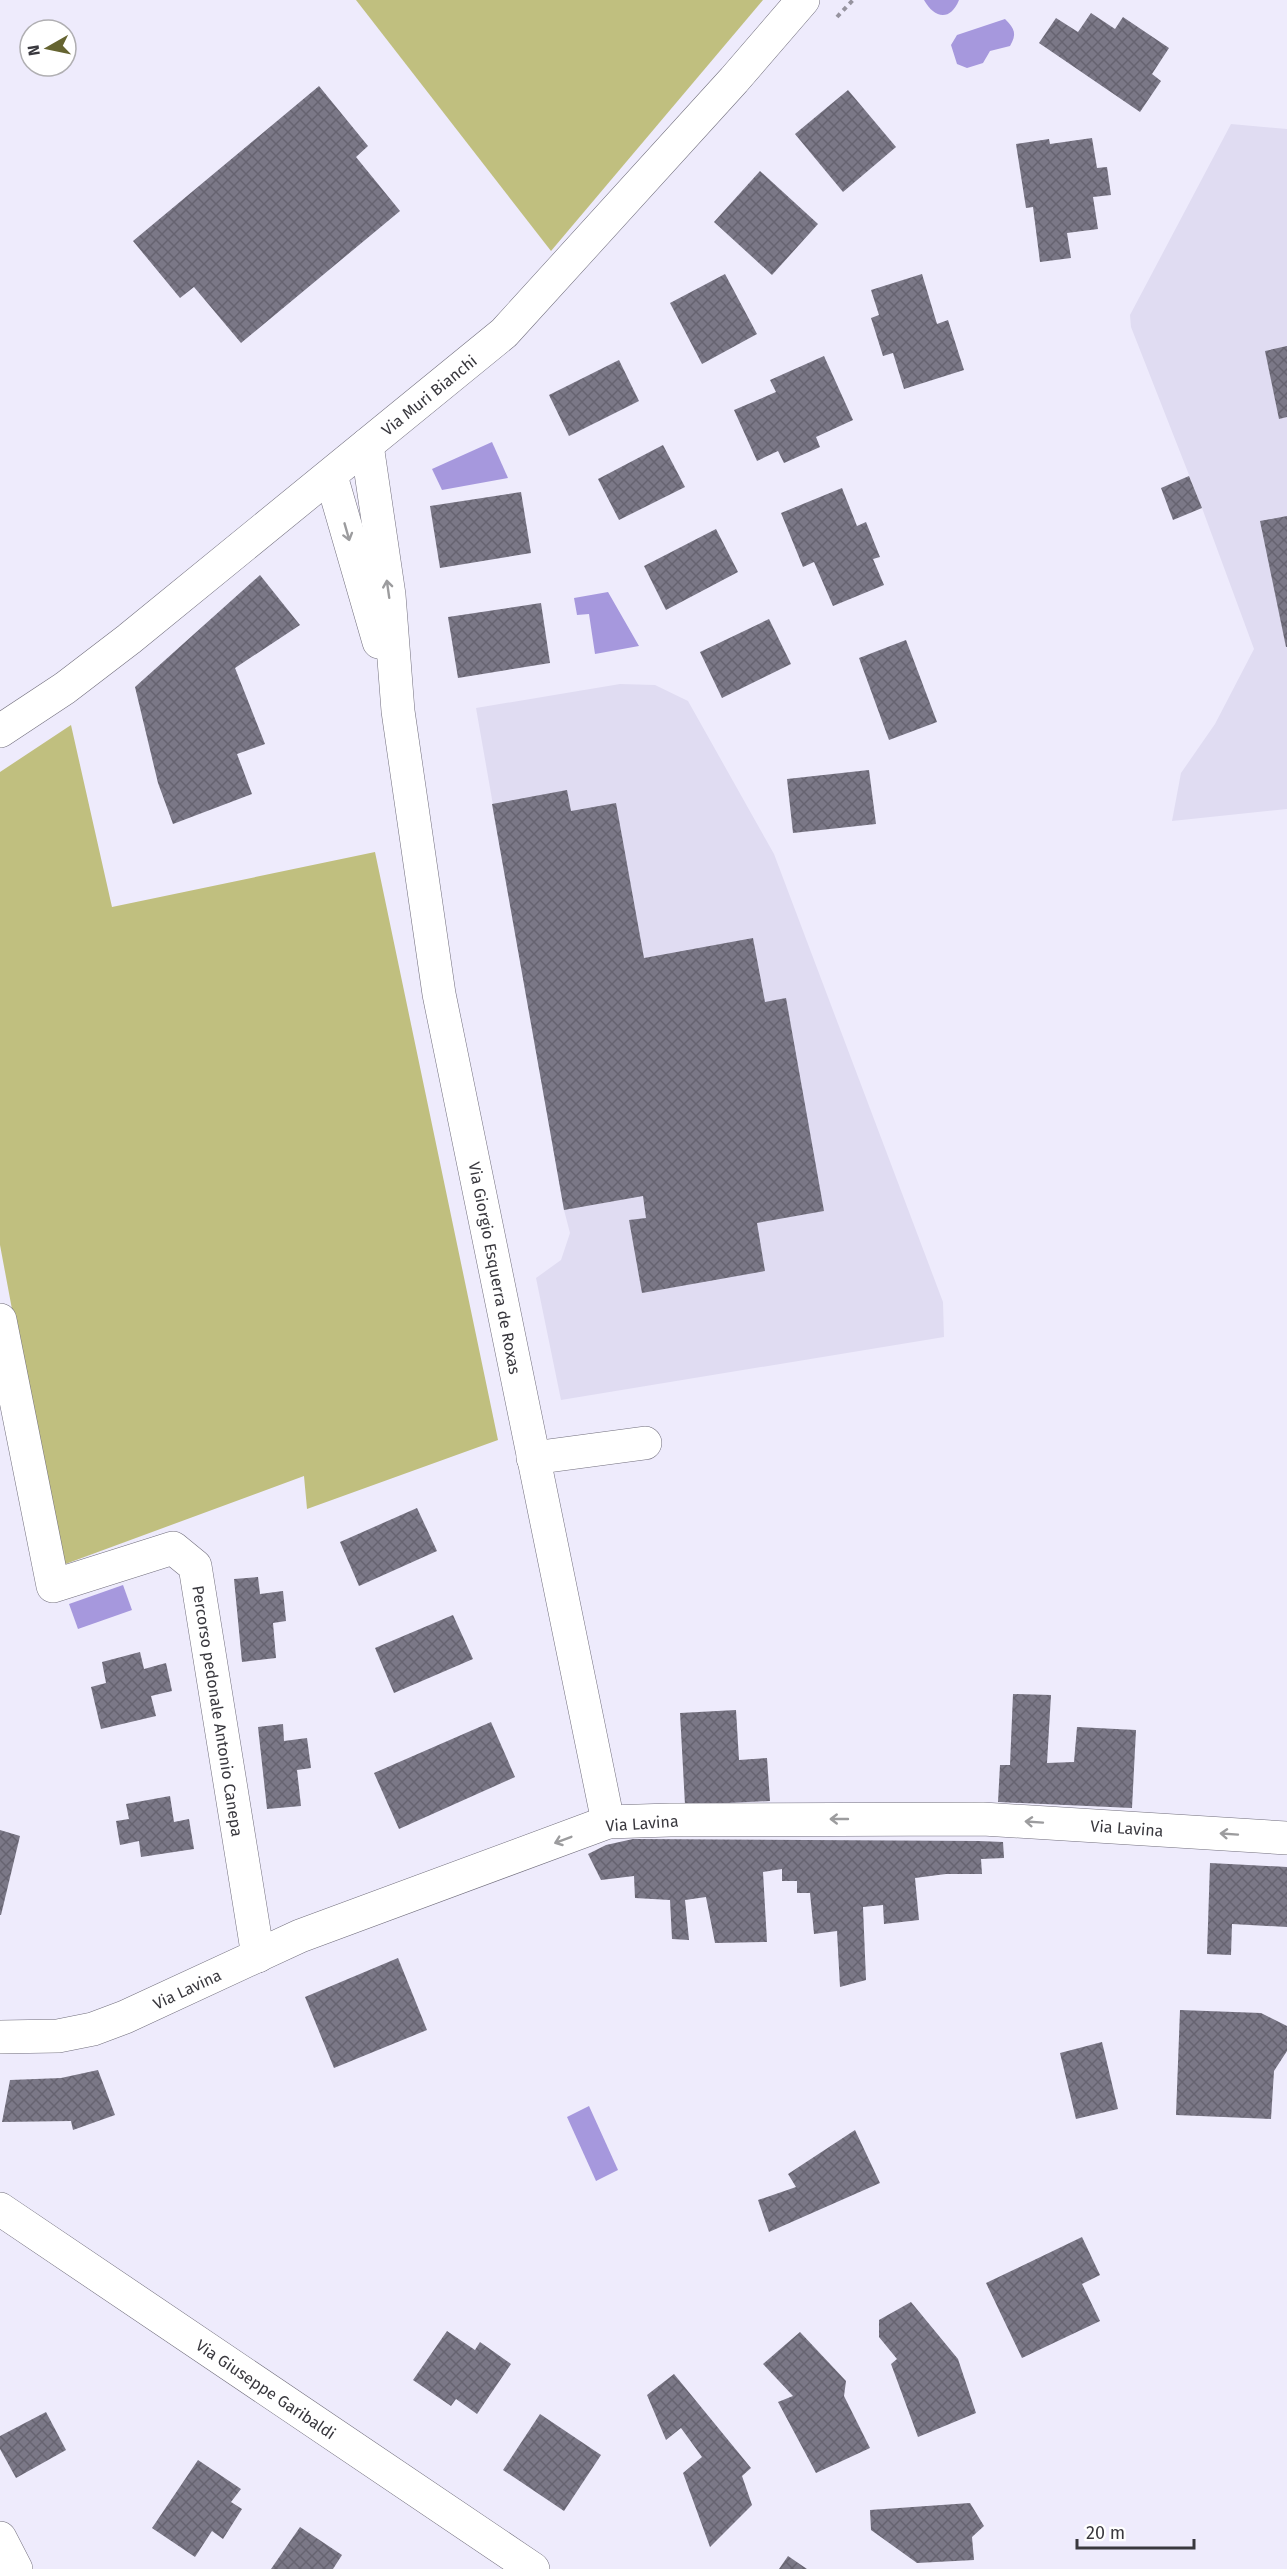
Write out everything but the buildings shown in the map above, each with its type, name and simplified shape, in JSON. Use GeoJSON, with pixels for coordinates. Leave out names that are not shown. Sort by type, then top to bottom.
{"type":"FeatureCollection","features":[{"type":"Feature","properties":{"kind":"street","name":"Via Muri Bianchi"},"geometry":{"type":"LineString","coordinates":[[0,731],[65,688],[101,660],[331,476],[504,333],[734,80],[803,0]]}},
{"type":"Feature","properties":{"kind":"street"},"geometry":{"type":"LineString","coordinates":[[367,446],[389,595],[398,711]]}},
{"type":"Feature","properties":{"kind":"street"},"geometry":{"type":"LineString","coordinates":[[331,476],[398,711]]}},
{"type":"Feature","properties":{"kind":"street","name":"Via Giorgio Esquerra de Roxas"},"geometry":{"type":"LineString","coordinates":[[398,711],[439,994],[608,1822]]}},
{"type":"Feature","properties":{"kind":"street","name":"Percorso pedonale Antonio Canepa"},"geometry":{"type":"LineString","coordinates":[[0,1320],[53,1586],[172,1548],[195,1566],[258,1956]]}},
{"type":"Feature","properties":{"kind":"street"},"geometry":{"type":"LineString","coordinates":[[533,1458],[645,1443]]}},
{"type":"Feature","properties":{"kind":"street","name":"Via Lavina"},"geometry":{"type":"LineString","coordinates":[[0,2037],[57,2036],[93,2029],[125,2017],[300,1936],[608,1822],[983,1819],[1287,1838]]}},
{"type":"Feature","properties":{"kind":"street","name":"Via Giuseppe Garibaldi"},"geometry":{"type":"LineString","coordinates":[[0,2209],[533,2569]]}},
{"type":"Feature","properties":{"kind":"street"},"geometry":{"type":"LineString","coordinates":[[0,2538],[16,2569]]}},
{"type":"Feature","properties":{"kind":"shaded area"},"geometry":{"type":"Polygon","coordinates":[[[356,0],[763,0],[551,251],[356,0]]]}},
{"type":"Feature","properties":{"kind":"shaded area"},"geometry":{"type":"Polygon","coordinates":[[[924,0],[959,0],[951,12],[942,15],[932,11],[924,0]]]}},
{"type":"Feature","properties":{"kind":"shaded area"},"geometry":{"type":"Polygon","coordinates":[[[1005,19],[1014,32],[1010,46],[990,51],[983,63],[967,68],[957,64],[951,45],[957,35],[1005,19]]]}},
{"type":"Feature","properties":{"kind":"shaded area"},"geometry":{"type":"Polygon","coordinates":[[[1231,124],[1287,129],[1287,809],[1172,821],[1181,773],[1215,724],[1254,649],[1131,327],[1130,315],[1231,124]]]}},
{"type":"Feature","properties":{"kind":"shaded area"},"geometry":{"type":"Polygon","coordinates":[[[492,442],[508,478],[442,490],[432,469],[492,442]]]}},
{"type":"Feature","properties":{"kind":"shaded area"},"geometry":{"type":"Polygon","coordinates":[[[608,592],[639,646],[595,654],[589,614],[577,615],[574,598],[608,592]]]}},
{"type":"Feature","properties":{"kind":"shaded area"},"geometry":{"type":"Polygon","coordinates":[[[620,684],[655,685],[688,701],[774,854],[943,1302],[944,1337],[561,1400],[536,1278],[561,1260],[570,1233],[564,1210],[476,708],[620,684]]]}},
{"type":"Feature","properties":{"kind":"shaded area"},"geometry":{"type":"Polygon","coordinates":[[[71,725],[112,907],[375,852],[498,1440],[307,1509],[304,1476],[60,1566],[0,1245],[0,772],[71,725]]]}},
{"type":"Feature","properties":{"kind":"shaded area"},"geometry":{"type":"Polygon","coordinates":[[[123,1585],[132,1610],[78,1629],[69,1604],[123,1585]]]}},
{"type":"Feature","properties":{"kind":"shaded area"},"geometry":{"type":"Polygon","coordinates":[[[589,2106],[618,2170],[596,2181],[567,2117],[589,2106]]]}}]}
